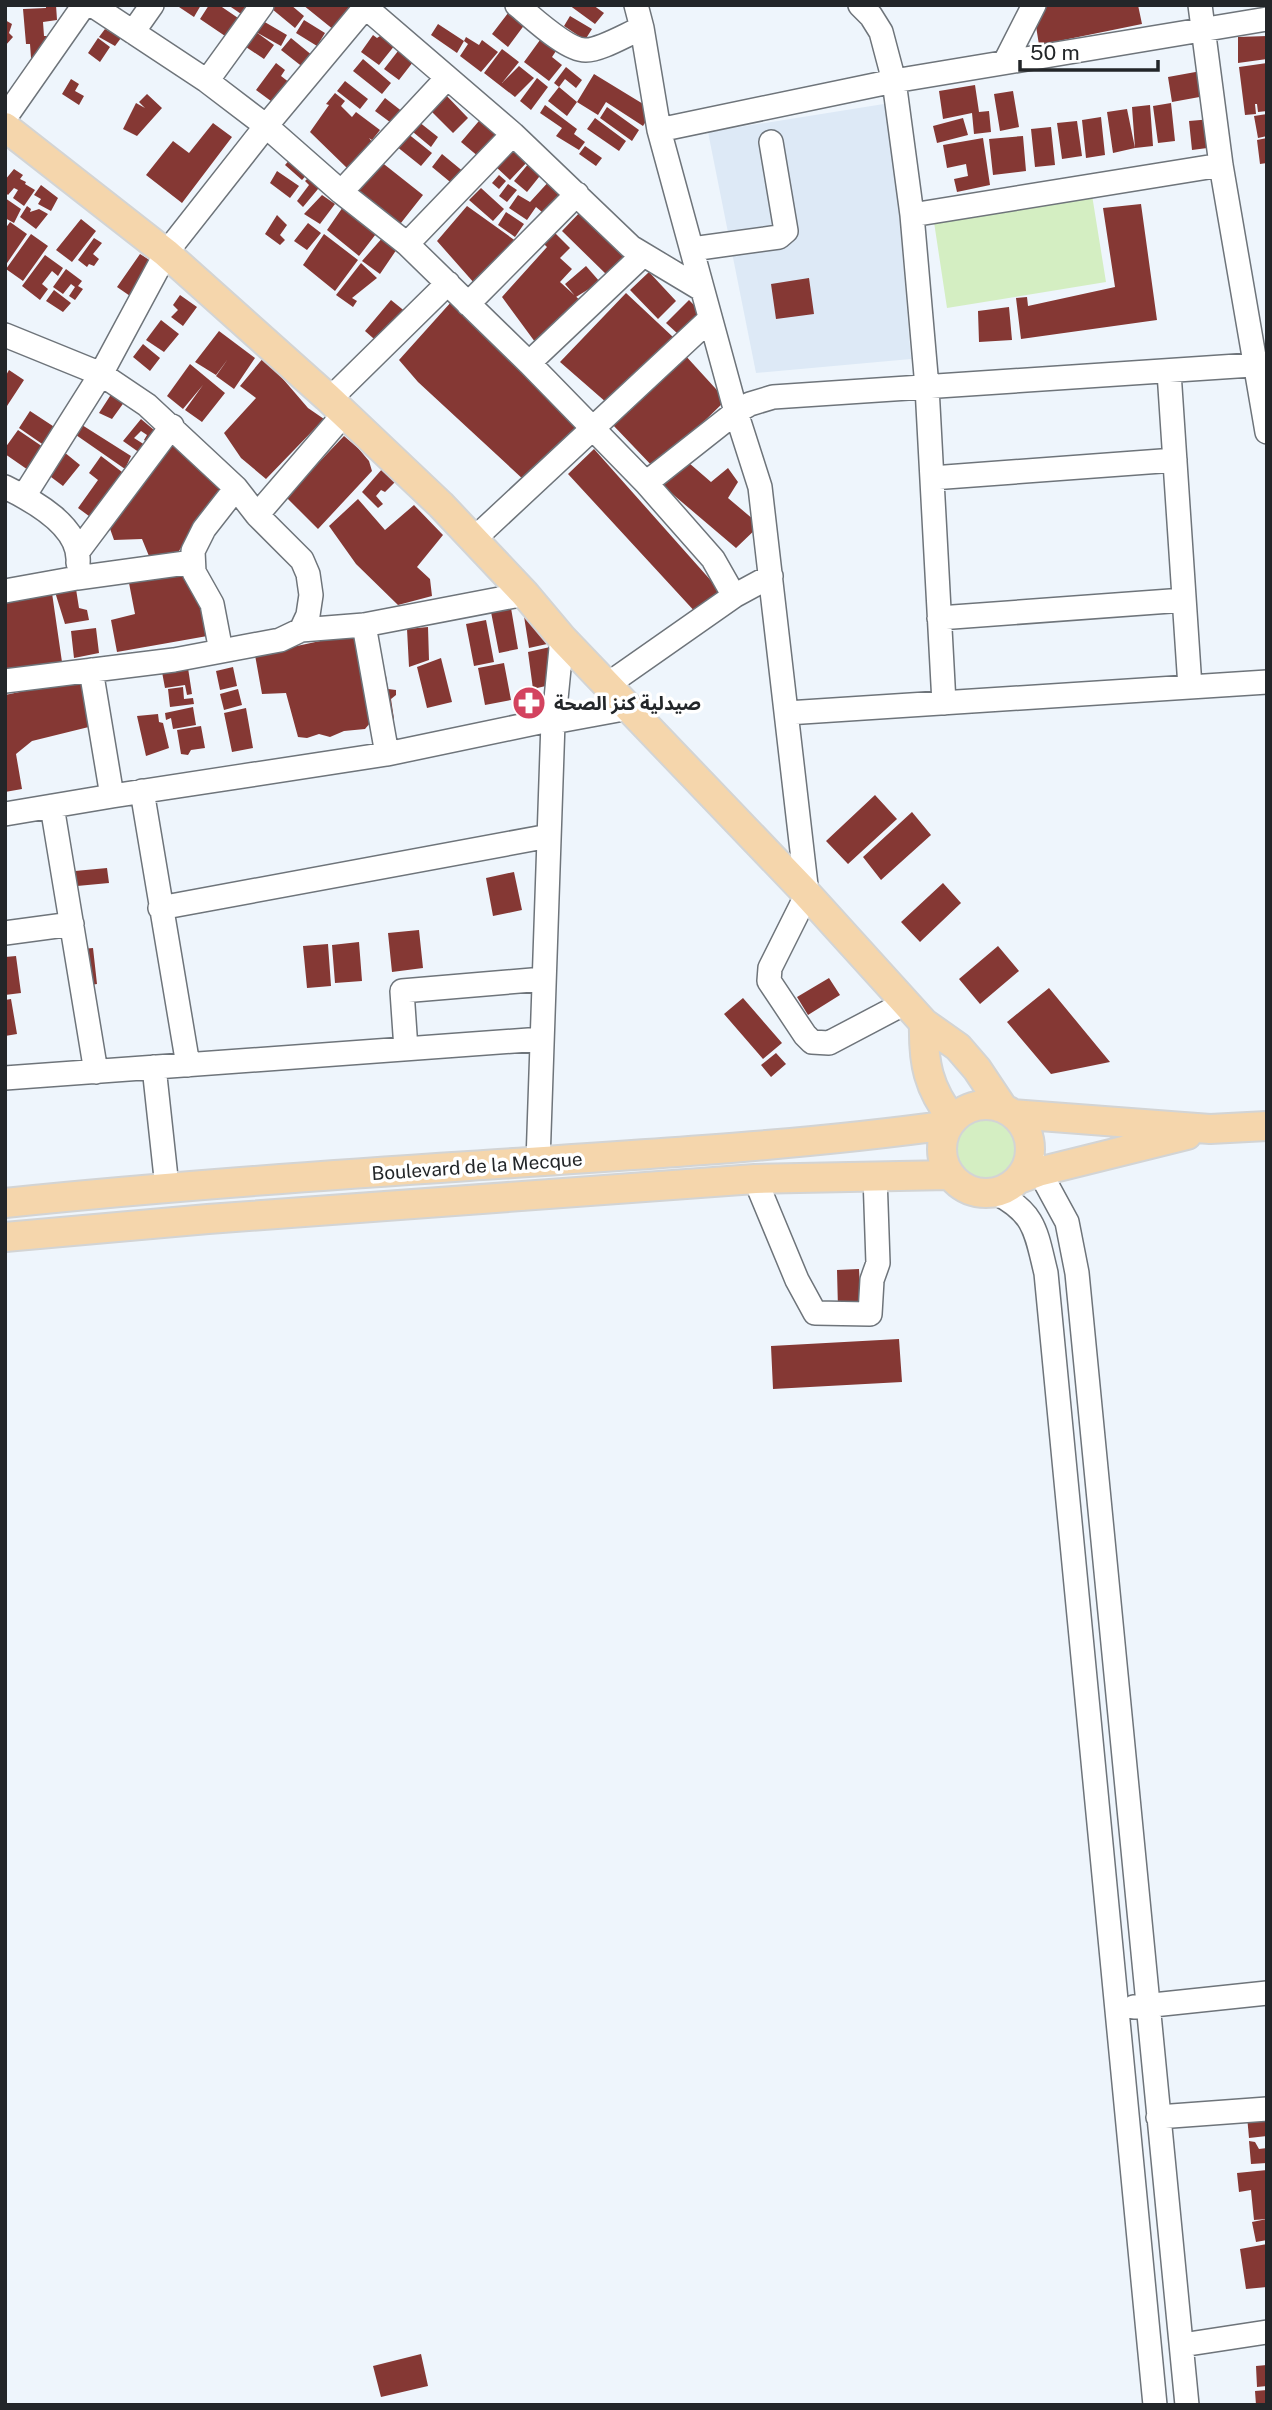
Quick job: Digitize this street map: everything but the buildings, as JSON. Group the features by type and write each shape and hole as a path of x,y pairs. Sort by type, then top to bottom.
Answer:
{"main road":[{"path":"5,127 166,253 441,505 525,594 562,638 807,894 915,1013 958,1047 1008,1111 1025,1127 1030,1140 1021,1174"},
{"path":"915,1013 932,1089 951,1122 943,1137 943,1163 949,1175 970,1191 983,1194 1021,1174 1210,1129 1267,1126"},
{"name":"Boulevard de la Mecque","path":"5,1203 167,1187 655,1155 867,1136 951,1122 964,1111 976,1106 990,1105 1008,1111 1210,1129"},
{"name":"Boulevard de la Mecque","path":"5,1237 208,1219 755,1179 949,1175"}],"street":[{"path":"5,118 84,5"},
{"path":"92,5 207,81 266,125 341,192 407,244 646,483 713,559 734,596"},
{"path":"133,32 152,5"},
{"path":"207,81 262,5"},
{"path":"517,5 567,44 579,50 592,49 642,28"},
{"path":"636,5 659,130 701,289 760,487 807,894 770,968 769,981 812,1042 829,1043 915,1013"},
{"path":"860,5 871,16 881,33 894,80 912,215 927,387 944,703"},
{"path":"1004,62 1034,5"},
{"path":"1200,5 1221,165 1261,365 1267,432"},
{"path":"79,550 63,526 15,491 101,374 166,253 266,125 365,6 513,134 631,247 701,289"},
{"path":"659,130 894,80 1267,19"},
{"path":"341,192 447,78"},
{"path":"407,244 513,134"},
{"path":"692,249 779,237 786,231 771,142"},
{"path":"912,215 1221,165"},
{"path":"468,304 577,194"},
{"path":"528,363 643,255"},
{"path":"257,515 337,407 448,283"},
{"path":"473,540 710,319"},
{"path":"5,335 101,374 147,405 172,426 236,488 257,515 302,560 308,574 311,595 306,623 302,630"},
{"path":"646,483 736,412 750,404 773,397 1261,365"},
{"path":"1169,372 1190,687"},
{"path":"77,578 79,550 172,426"},
{"path":"932,478 1175,460"},
{"path":"221,651 212,604 194,572 193,562 196,542 236,488"},
{"path":"5,590 193,562"},
{"path":"607,685 734,596 771,576"},
{"path":"5,681 221,651 280,640 302,630 364,625 525,594"},
{"path":"939,618 1184,600"},
{"path":"364,625 387,754"},
{"path":"538,1162 553,721 562,638"},
{"path":"91,670 112,796"},
{"path":"787,713 1267,682"},
{"path":"5,814 387,754 629,708"},
{"path":"142,791 188,1065"},
{"path":"52,806 96,1072"},
{"path":"160,908 549,836"},
{"path":"5,933 72,923"},
{"path":"406,1049 402,991 544,979"},
{"path":"5,1078 542,1039"},
{"path":"154,1067 167,1187"},
{"path":"1155,2405 1046,1273 1037,1234 1027,1214 1013,1201 1021,1174 1067,1222 1077,1273 1187,2405"},
{"path":"755,1179 797,1280 815,1313 870,1314 872,1280 878,1263 875,1176"},
{"path":"1117,2009 1267,1993"},
{"path":"1158,2117 1267,2109"},
{"path":"1182,2345 1267,2332"}],"shaded area":[{"path":"890,103 911,359 756,373 708,132"}],"green space":[{"path":"1092,195 1106,282 947,308 934,222"},
{"path":"987,1113 1001,1116 1014,1124 1022,1137 1025,1151 1022,1165 1014,1178 1001,1186 987,1189 973,1186 960,1178 952,1165 949,1151 952,1137 960,1124 973,1116"}],"place":[{"name":"صيدلية كنز الصحة","path":"529,703"}]}
